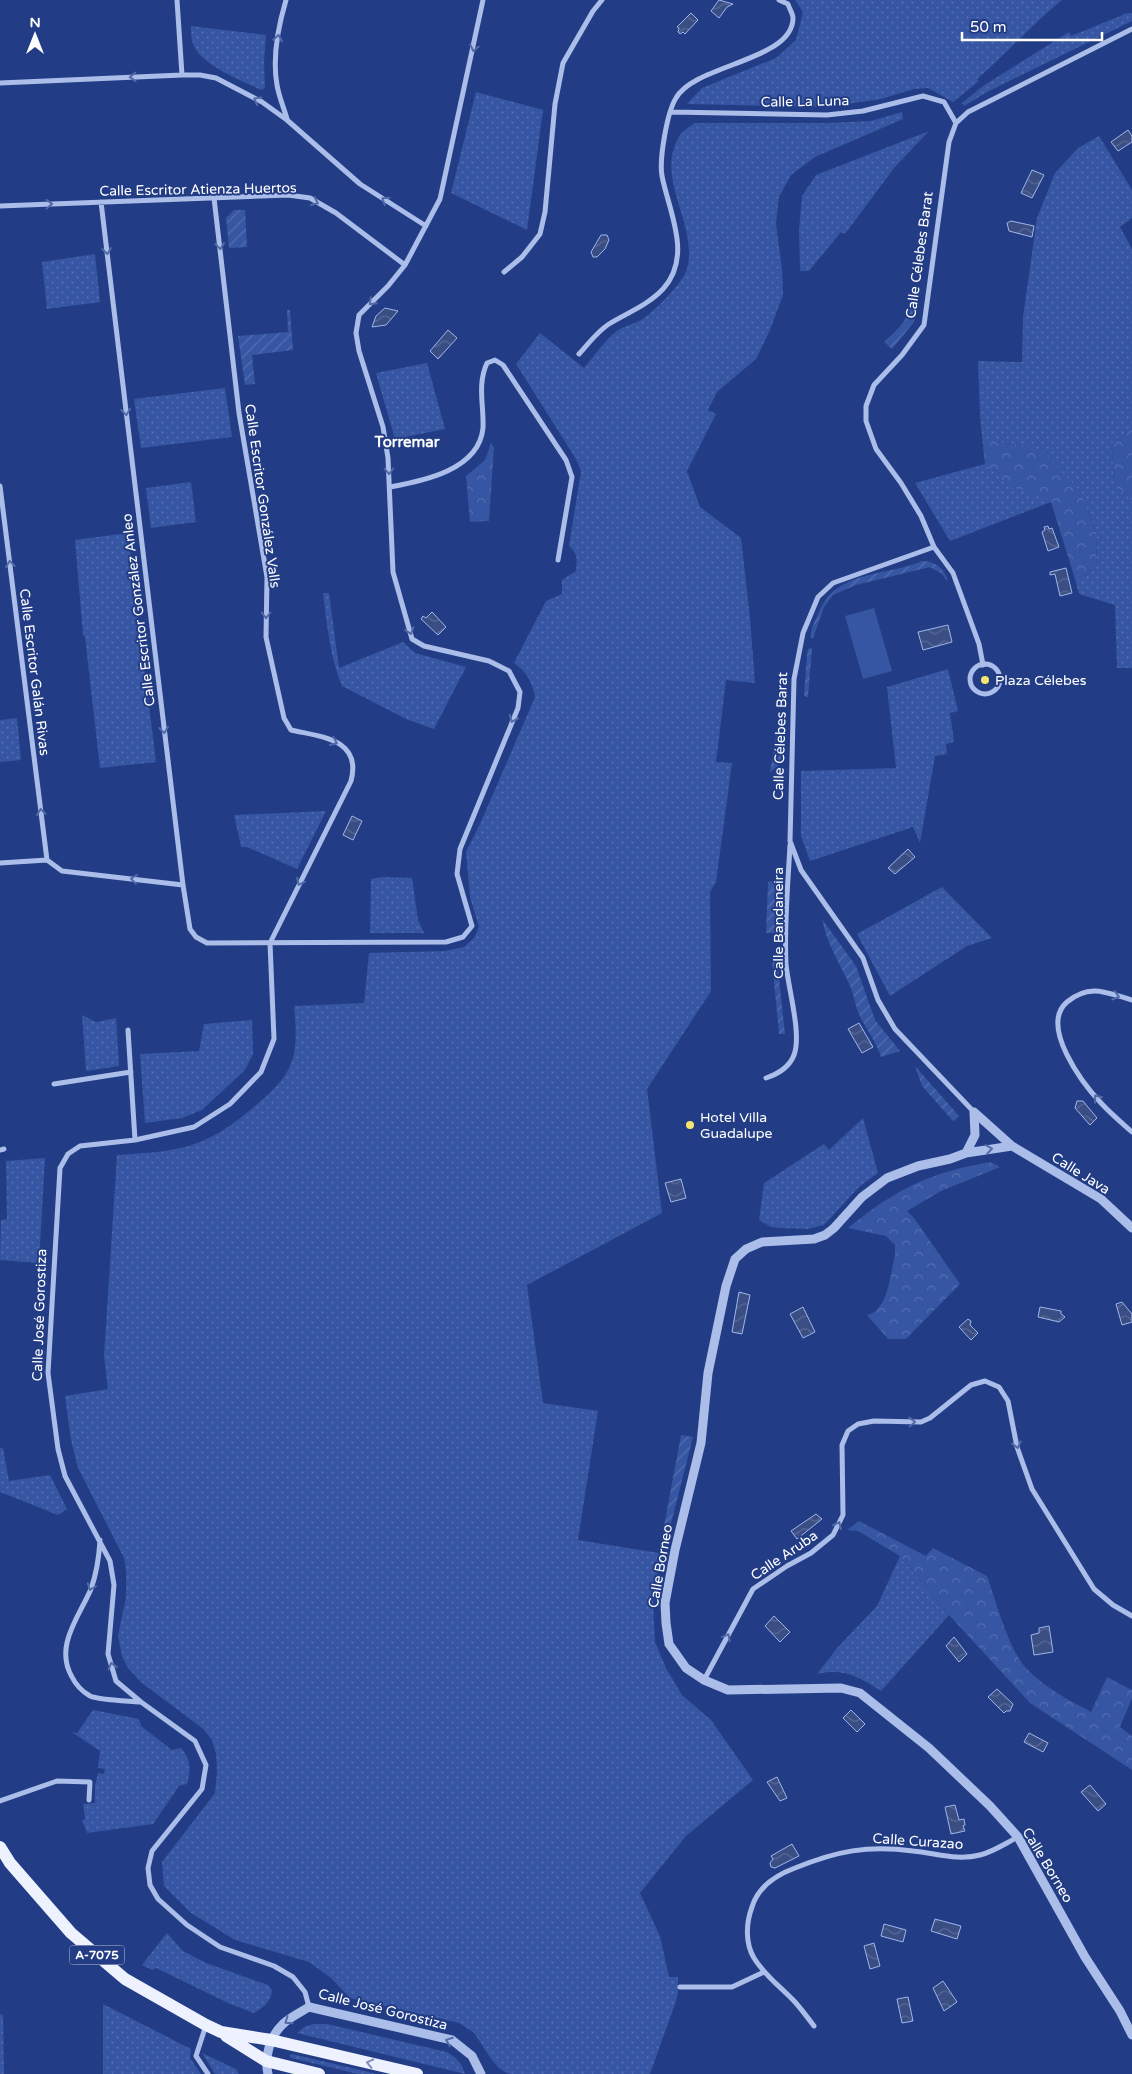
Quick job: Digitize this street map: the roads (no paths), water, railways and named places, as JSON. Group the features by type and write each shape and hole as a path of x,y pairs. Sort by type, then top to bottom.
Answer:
{"main road":[{"name":"A-7075","path":"0,1847 10,1863 70,1932 125,1979 221,2032 267,2068 320,2074"},
{"name":"A-7075","path":"221,2032 271,2040 417,2074"}],"street":[{"path":"177,0 182,75"},
{"path":"286,0 277,36 275,61 277,85 287,120"},
{"path":"270,943 446,942 463,937 472,926 457,874 460,849 518,708 520,692 509,671 489,661 424,646 412,639 393,572 388,458 383,427 359,351 356,333 359,315 388,286 404,265 440,199 484,0"},
{"path":"504,272 522,257 540,234 545,212 555,104 563,63 593,11 602,0"},
{"path":"579,354 607,325 635,310 663,288 673,272 677,254 676,229 662,174 664,140 670,112 676,97 691,82 779,45 790,30 793,17 788,4 779,0"},
{"path":"956,123 968,112 1132,29"},
{"path":"0,83 182,75 200,75 216,78 262,102 287,120 360,184 426,226"},
{"name":"Calle La Luna","path":"670,112 827,115 863,111 923,96 944,102 956,123"},
{"name":"Calle Célebes Barat","path":"956,123 948,142 924,325 902,355 874,385 866,406 866,421 876,448 901,483 921,516 934,547 834,583 818,597 803,633 794,679 790,841 801,870 862,958 878,1000 895,1029 974,1112 1012,1146"},
{"name":"Calle Escritor Atienza Huertos","path":"0,206 288,195 310,198 336,213 404,265"},
{"name":"Calle Escritor González Valls","path":"214,198 239,413 267,577 266,637 284,718 291,730 324,738 341,745 350,754 354,768 351,781 270,943"},
{"name":"Calle Escritor González Anleo","path":"101,202 183,885 190,929 196,937 207,943 270,943"},
{"path":"390,487 418,482 450,470 476,450 483,429 481,376 487,363 494,360 503,365 566,460 572,477 558,560"},
{"name":"Calle Escritor Galán Rivas","path":"0,486 48,860"},
{"path":"934,547 953,573 979,644 983,665"},
{"path":"983,665 994,668 1000,677 998,687 990,694 978,693 970,682 973,670 983,665"},
{"name":"Calle Bandaneira","path":"766,1078 786,1068 794,1056 797,1040 786,963 790,841"},
{"path":"0,863 48,860 62,871 183,885"},
{"name":"Calle José Gorostiza","path":"270,943 274,1039 261,1072 230,1104 194,1127 136,1140 80,1146 68,1154 60,1168 48,1373 58,1449 65,1476 110,1561 114,1585 108,1654 116,1681 141,1702 195,1741 206,1765 202,1789 152,1851 148,1868 150,1885 158,1899 195,1930 220,1946 274,1966 293,1977 305,1992 310,2007 452,2040 472,2056 481,2074"},
{"path":"1132,1000 1097,990 1082,992 1065,1004 1059,1018 1059,1034 1069,1059 1100,1103 1132,1132"},
{"path":"128,1030 136,1140"},
{"path":"54,1084 131,1072"},
{"path":"966,1153 975,1135 974,1112"},
{"name":"Calle Borneo","path":"1012,1146 966,1153 950,1159 918,1166 887,1178 862,1197 834,1228 825,1235 814,1240 762,1242 746,1249 735,1259 726,1286 708,1373 701,1444 675,1550 666,1603 669,1644 686,1668 704,1680 728,1690 834,1688 860,1693 929,1748 990,1806 1018,1837 1086,1956 1120,2011 1132,2035"},
{"name":"Calle Java","path":"1012,1146 1101,1199 1132,1228"},
{"name":"Calle Aruba","path":"704,1680 753,1589 787,1566 811,1553 833,1535 843,1514 842,1445 848,1431 858,1424 874,1421 921,1422 930,1418 971,1385 985,1382 999,1387 1008,1401 1017,1447 1032,1489 1094,1589 1112,1605 1132,1616"},
{"path":"100,1540 99,1564 91,1589 68,1635 65,1652 68,1670 76,1684 92,1697 141,1702"},
{"path":"0,1802 57,1782 90,1782 89,1800"},
{"name":"Calle Curazao","path":"814,2026 796,2003 764,1972 753,1956 748,1942 748,1918 754,1899 766,1884 786,1871 826,1855 866,1848 913,1851 950,1858 981,1855 1018,1837"},
{"path":"680,1987 732,1987 764,1972"},
{"path":"267,2068 271,2040 283,2023 310,2007"},
{"path":"206,2025 196,2056 208,2074"}],"water":[{"path":"719,0 733,4 727,7 719,18 711,11"},
{"path":"691,13 698,20 685,34 683,32 680,34 677,27"},
{"path":"1128,130 1132,136 1132,142 1118,151 1111,142"},
{"path":"1032,170 1044,175 1032,198 1021,193"},
{"path":"1011,221 1034,226 1032,237 1009,231 1007,223"},
{"path":"601,235 607,235 609,240 605,249 597,257 593,257 591,252"},
{"path":"385,308 398,311 386,325 372,327 376,316"},
{"path":"448,330 457,338 438,359 430,351"},
{"path":"1048,526 1049,529 1052,528 1059,547 1048,551 1042,532 1045,530 1044,527"},
{"path":"1066,568 1072,593 1060,596 1055,574 1050,575 1050,572"},
{"path":"432,612 446,627 438,635 421,619 423,616 426,618"},
{"path":"948,625 952,642 923,650 918,632"},
{"path":"352,816 362,821 353,840 343,835"},
{"path":"908,849 915,857 895,874 888,868"},
{"path":"859,1023 873,1047 862,1053 848,1029"},
{"path":"1077,1101 1083,1101 1097,1118 1090,1125 1075,1108"},
{"path":"681,1179 686,1198 671,1202 665,1183"},
{"path":"739,1292 750,1295 742,1334 732,1332"},
{"path":"1122,1302 1132,1314 1132,1322 1122,1325 1116,1304"},
{"path":"803,1307 815,1332 803,1338 790,1314"},
{"path":"1040,1307 1061,1311 1061,1314 1065,1317 1059,1322 1038,1317"},
{"path":"968,1319 971,1321 970,1325 978,1333 971,1340 959,1327"},
{"path":"816,1514 822,1519 797,1539 791,1531"},
{"path":"774,1616 790,1632 780,1642 765,1626"},
{"path":"1049,1626 1053,1652 1034,1655 1031,1635 1039,1633 1039,1628"},
{"path":"954,1637 967,1654 959,1662 946,1646"},
{"path":"997,1689 1013,1704 1010,1711 1004,1713 988,1697"},
{"path":"851,1710 865,1724 857,1732 843,1718"},
{"path":"1029,1733 1048,1743 1043,1752 1024,1742"},
{"path":"777,1777 787,1798 780,1801 767,1782"},
{"path":"1090,1785 1106,1804 1098,1811 1081,1792"},
{"path":"955,1805 959,1820 964,1819 965,1825 963,1826 965,1831 951,1834 945,1807"},
{"path":"792,1844 799,1856 775,1868 771,1867 770,1863 773,1859 771,1856"},
{"path":"935,1919 961,1926 957,1939 931,1931"},
{"path":"884,1924 906,1930 903,1942 881,1936"},
{"path":"874,1943 880,1966 870,1969 864,1946"},
{"path":"943,1981 957,2002 944,2011 933,1988"},
{"path":"908,1997 913,2021 902,2023 897,1999"}],"place":[{"name":"Plaza Célebes","path":"985,680"},
{"name":"Hotel Villa Guadalupe","path":"690,1125"}],"district":[{"name":"Torremar","path":"407,442"}]}
